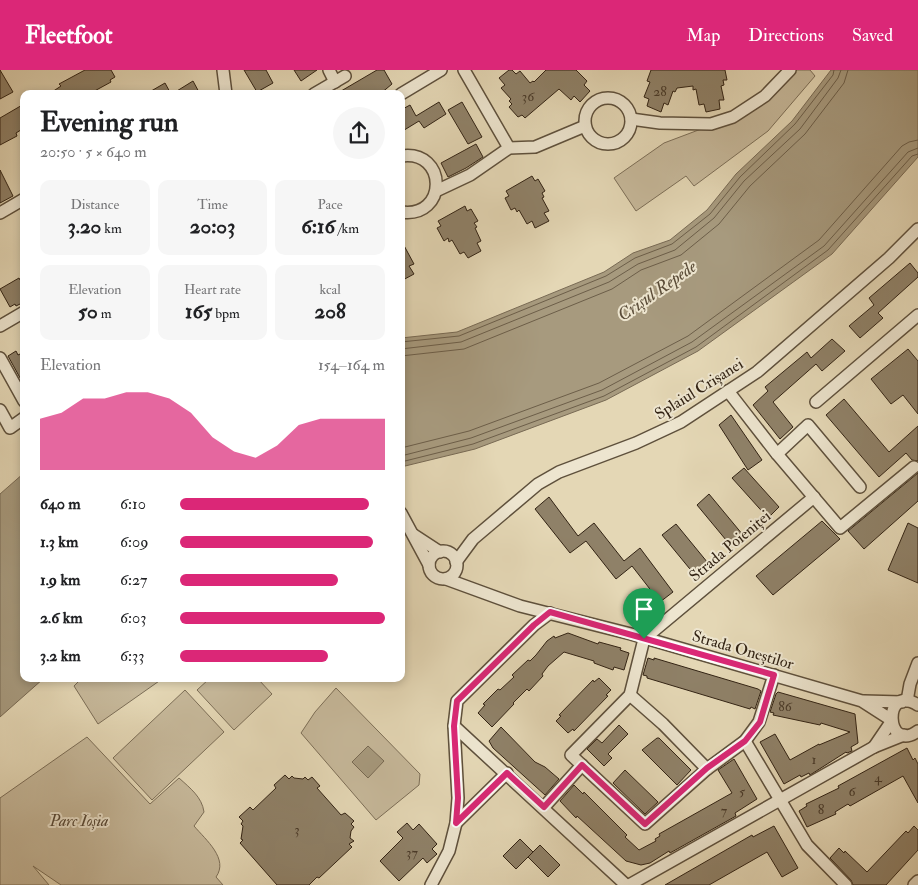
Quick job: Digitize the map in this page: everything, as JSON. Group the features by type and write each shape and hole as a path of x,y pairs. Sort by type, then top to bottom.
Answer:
{"street":[{"path":"223,70 226,90"},
{"path":"321,90 340,79 329,70"},
{"path":"405,92 441,70"},
{"path":"464,70 509,148"},
{"path":"631,119 660,123 711,124 733,117 765,96 790,70"},
{"path":"611,98 621,101 628,110 631,119 628,133 620,141 609,144 597,141 590,136 586,126 586,112 591,105 600,99 611,98"},
{"path":"436,191 470,175 509,148 535,147 586,126"},
{"path":"405,156 422,158 429,164 437,182 436,191 426,207 418,211 405,212"},
{"path":"0,213 20,201"},
{"name":"Splaiul Crișanei","path":"456,566 473,540 538,484 559,472 682,422 757,372 889,258 918,229"},
{"path":"0,326 20,314"},
{"path":"816,402 918,315"},
{"path":"0,358 20,394"},
{"path":"728,391 777,454 840,528 914,467"},
{"path":"0,410 10,428 20,421"},
{"path":"777,454 808,425 860,487"},
{"name":"Strada Poieniței","path":"644,639 726,571 741,556 814,497"},
{"path":"405,522 433,576 446,579 450,577 456,566 444,552 412,534"},
{"name":"Splaiul Crișanei","path":"444,552 473,540"},
{"path":"429,565 433,556 444,552"},
{"name":"Strada Oneștilor","path":"456,566 471,587"},
{"name":"Strada Oneștilor","path":"446,579 520,606 550,612 862,701 909,702"},
{"path":"431,885 449,851 456,823 458,798 454,726 457,701 534,625 550,612"},
{"path":"644,639 630,695 572,755 645,824 707,768 745,741 760,722 774,675"},
{"path":"874,747 891,720 893,708 909,702 910,684 918,663"},
{"path":"630,695 663,724 707,768"},
{"name":"Strada Oneștilor","path":"862,701 891,720 896,731 904,735"},
{"path":"454,726 628,885 874,747 918,731"},
{"path":"745,741 807,845 846,885"},
{"path":"544,807 582,765"},
{"path":"456,823 507,773"},
{"path":"914,885 918,881"}],"green space":[{"path":"790,70 810,70 815,76 768,131 694,186 686,176 636,211 614,178 664,143 733,117"},
{"path":"78,682 158,682 98,724 74,686"},
{"path":"206,682 261,682 272,694 234,730 197,690"},
{"path":"336,688 420,774 419,785 376,820 301,733 315,712"},
{"path":"185,690 224,732 152,800 113,758"},
{"name":"Parc Ioșia","path":"87,737 150,804 179,778 195,793 201,802 204,812 194,826 210,844 218,857 220,863 216,877 223,885 61,885 33,866 49,885 0,885 0,798"}],"water":[{"name":"Crișul Repede","path":"831,70 918,70 918,157 832,254 698,351 606,400 475,449 405,466 405,338 457,332 604,272 633,253 670,240 707,210 736,174 792,121"},
{"path":"20,476 20,682 40,682 0,717 0,494"},
{"path":"368,746 384,761 368,778 352,762"}],"building":[{"path":"0,70 13,92 0,99"},
{"path":"85,70 111,70 115,77 110,80 111,82 96,90 55,90 61,86 59,84"},
{"path":"244,70 266,70 273,83 261,90 256,90"},
{"path":"294,70 317,70 301,81"},
{"path":"377,70 384,70 392,84 385,90 343,90"},
{"path":"509,70 516,74 520,71 530,83 534,82 546,70 576,70 587,81 584,85 590,91 580,102 574,96 571,100 559,89 525,118 522,115 518,117 509,107 512,104 509,101 511,99 501,88 505,85 499,78"},
{"path":"651,70 725,70 727,80 723,80 724,85 721,86 724,100 719,100 720,109 706,112 704,104 699,105 696,89 693,90 693,86 677,88 675,92 673,91 668,105 664,103 661,112 647,106 649,99 644,97 650,82 647,81"},
{"path":"193,81 198,90 178,90"},
{"path":"165,83 169,90 153,90"},
{"path":"439,102 446,114 424,128 419,121 405,130 405,108 410,105 416,116"},
{"path":"462,102 482,137 468,144 448,110"},
{"path":"20,106 20,130 16,133 17,136 0,145 0,118"},
{"path":"476,144 483,157 448,177 441,163"},
{"path":"0,170 13,196 0,203"},
{"path":"532,176 535,181 538,179 545,191 542,193 544,197 542,198 549,211 544,213 549,221 535,228 532,221 527,224 519,210 517,212 515,208 511,210 505,198 509,196 506,191"},
{"path":"465,206 467,211 471,209 478,221 474,223 481,241 477,243 481,251 468,258 464,252 460,254 452,240 449,242 448,238 444,241 437,228 441,226 438,221"},
{"path":"405,247 414,264 409,266 414,274 405,279"},
{"path":"910,263 918,273 918,277 878,313 883,318 860,338 849,326 874,305 869,298"},
{"path":"19,278 20,304 10,307 0,289"},
{"path":"832,339 845,351 822,371 816,364 773,402 793,427 780,439 753,405 768,391 765,387 807,352 811,358"},
{"path":"908,349 918,361 918,414 903,395 891,404 871,379"},
{"path":"16,351 18,355 20,354 20,378 8,356"},
{"path":"844,399 889,452 918,426 918,461 912,460 906,453 879,477 826,415"},
{"path":"731,415 762,460 748,470 719,425"},
{"path":"744,468 779,507 768,518 732,478"},
{"path":"918,473 918,501 864,549 848,531"},
{"path":"709,494 743,535 731,546 697,505"},
{"path":"549,497 578,536 594,523 624,561 640,548 673,592 660,602 632,566 616,579 586,541 570,553 535,509"},
{"path":"822,521 840,539 773,595 756,576"},
{"path":"908,523 918,528 918,583 888,570"},
{"path":"676,524 708,563 694,574 662,535"},
{"path":"568,633 598,644 599,642 621,648 620,650 629,653 624,670 614,667 613,670 594,663 594,661 564,652 548,666 542,674 543,676 529,691 527,689 513,703 492,727 478,713 485,705 483,704 514,677 512,675 528,660 530,661 547,641 554,636 555,638"},
{"path":"648,658 654,660 654,658 758,689 761,691 755,709 647,678 647,676 643,675"},
{"path":"599,678 611,690 606,695 608,696 574,731 573,729 568,733 556,721 561,716 559,715 593,680 594,682"},
{"path":"778,692 855,714 858,743 851,747 852,751 846,752 810,775 809,773 801,777 800,775 784,784 760,742 775,734 790,760 819,744 850,732 821,723 820,725 773,715 774,713 770,712"},
{"path":"619,725 628,734 608,754 612,758 604,766 587,749 597,739 602,743"},
{"path":"501,727 535,762 545,767 559,779 545,795 493,748 489,741"},
{"path":"657,738 691,770 677,785 642,750"},
{"path":"907,748 913,760 915,758 918,764 918,803 903,776 850,806 848,804 835,812 836,814 807,827 799,811 807,806 806,804 839,788 838,786"},
{"path":"734,759 757,799 735,813 736,816 650,863 641,865 626,861 577,816 576,818 560,801 574,785 583,794 584,792 627,835 625,837 639,850 656,841 655,839 660,836 659,834 732,793 718,770"},
{"path":"625,770 658,802 645,814 613,783"},
{"path":"285,775 289,779 292,776 303,779 305,777 308,780 312,777 320,786 317,788 341,815 345,813 354,821 351,824 354,827 350,838 354,841 349,844 352,847 309,885 277,885 240,843 243,840 241,839 243,826 241,824 243,821 239,817 250,807 253,810 276,788 274,785"},
{"path":"407,823 413,830 419,824 437,844 432,849 437,854 427,863 423,858 399,881 380,861 403,838 397,832"},
{"path":"774,826 798,868 782,877 767,852 709,885 665,885 752,835 753,837"},
{"path":"914,826 918,830 918,850 886,885 853,885 851,880 830,858 839,848 844,853 845,851 867,872 906,831 908,833"},
{"path":"520,839 533,852 516,869 503,856"},
{"path":"540,845 560,865 548,877 528,857"}],"route":[{"path":"550,612 644,639 774,675 760,722 745,741 707,768 645,824 582,765 544,807 507,773 456,823 458,798 454,726 457,701 534,625 550,612"}]}
